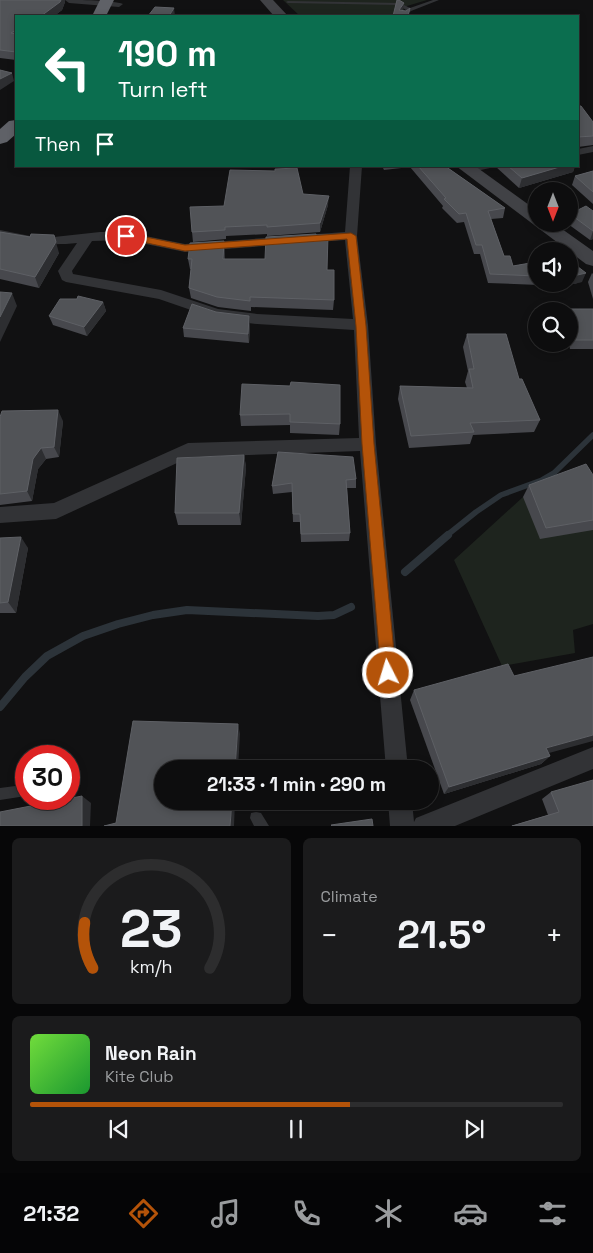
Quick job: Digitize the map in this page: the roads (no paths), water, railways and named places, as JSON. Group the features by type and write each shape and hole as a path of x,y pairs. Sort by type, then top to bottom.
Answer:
{"highway":[{"path":"0,138 13,116"}],"street":[{"path":"70,0 111,7"},
{"path":"266,0 281,15"},
{"path":"579,152 593,150"},
{"path":"356,167 351,236 361,326 368,444 396,760"},
{"path":"466,168 528,213"},
{"path":"554,232 593,260"},
{"path":"0,234 41,241 126,236 185,248 351,236"},
{"path":"87,238 65,271 65,275 70,280 161,295 217,314 257,319 361,326"},
{"path":"0,515 56,511 188,450 368,444"},
{"path":"424,826 593,758"},
{"path":"401,810 402,826"}],"lane":[{"path":"403,15 409,10 437,0"},
{"path":"288,2 400,4 409,10"},
{"path":"0,794 15,792"}],"waterway":[{"path":"446,536 501,495 542,480 554,473 593,435"},
{"path":"405,572 448,535"},
{"path":"0,707 25,677 47,656 83,636 118,624 153,615 187,610 318,616 334,615 351,607"}]}
